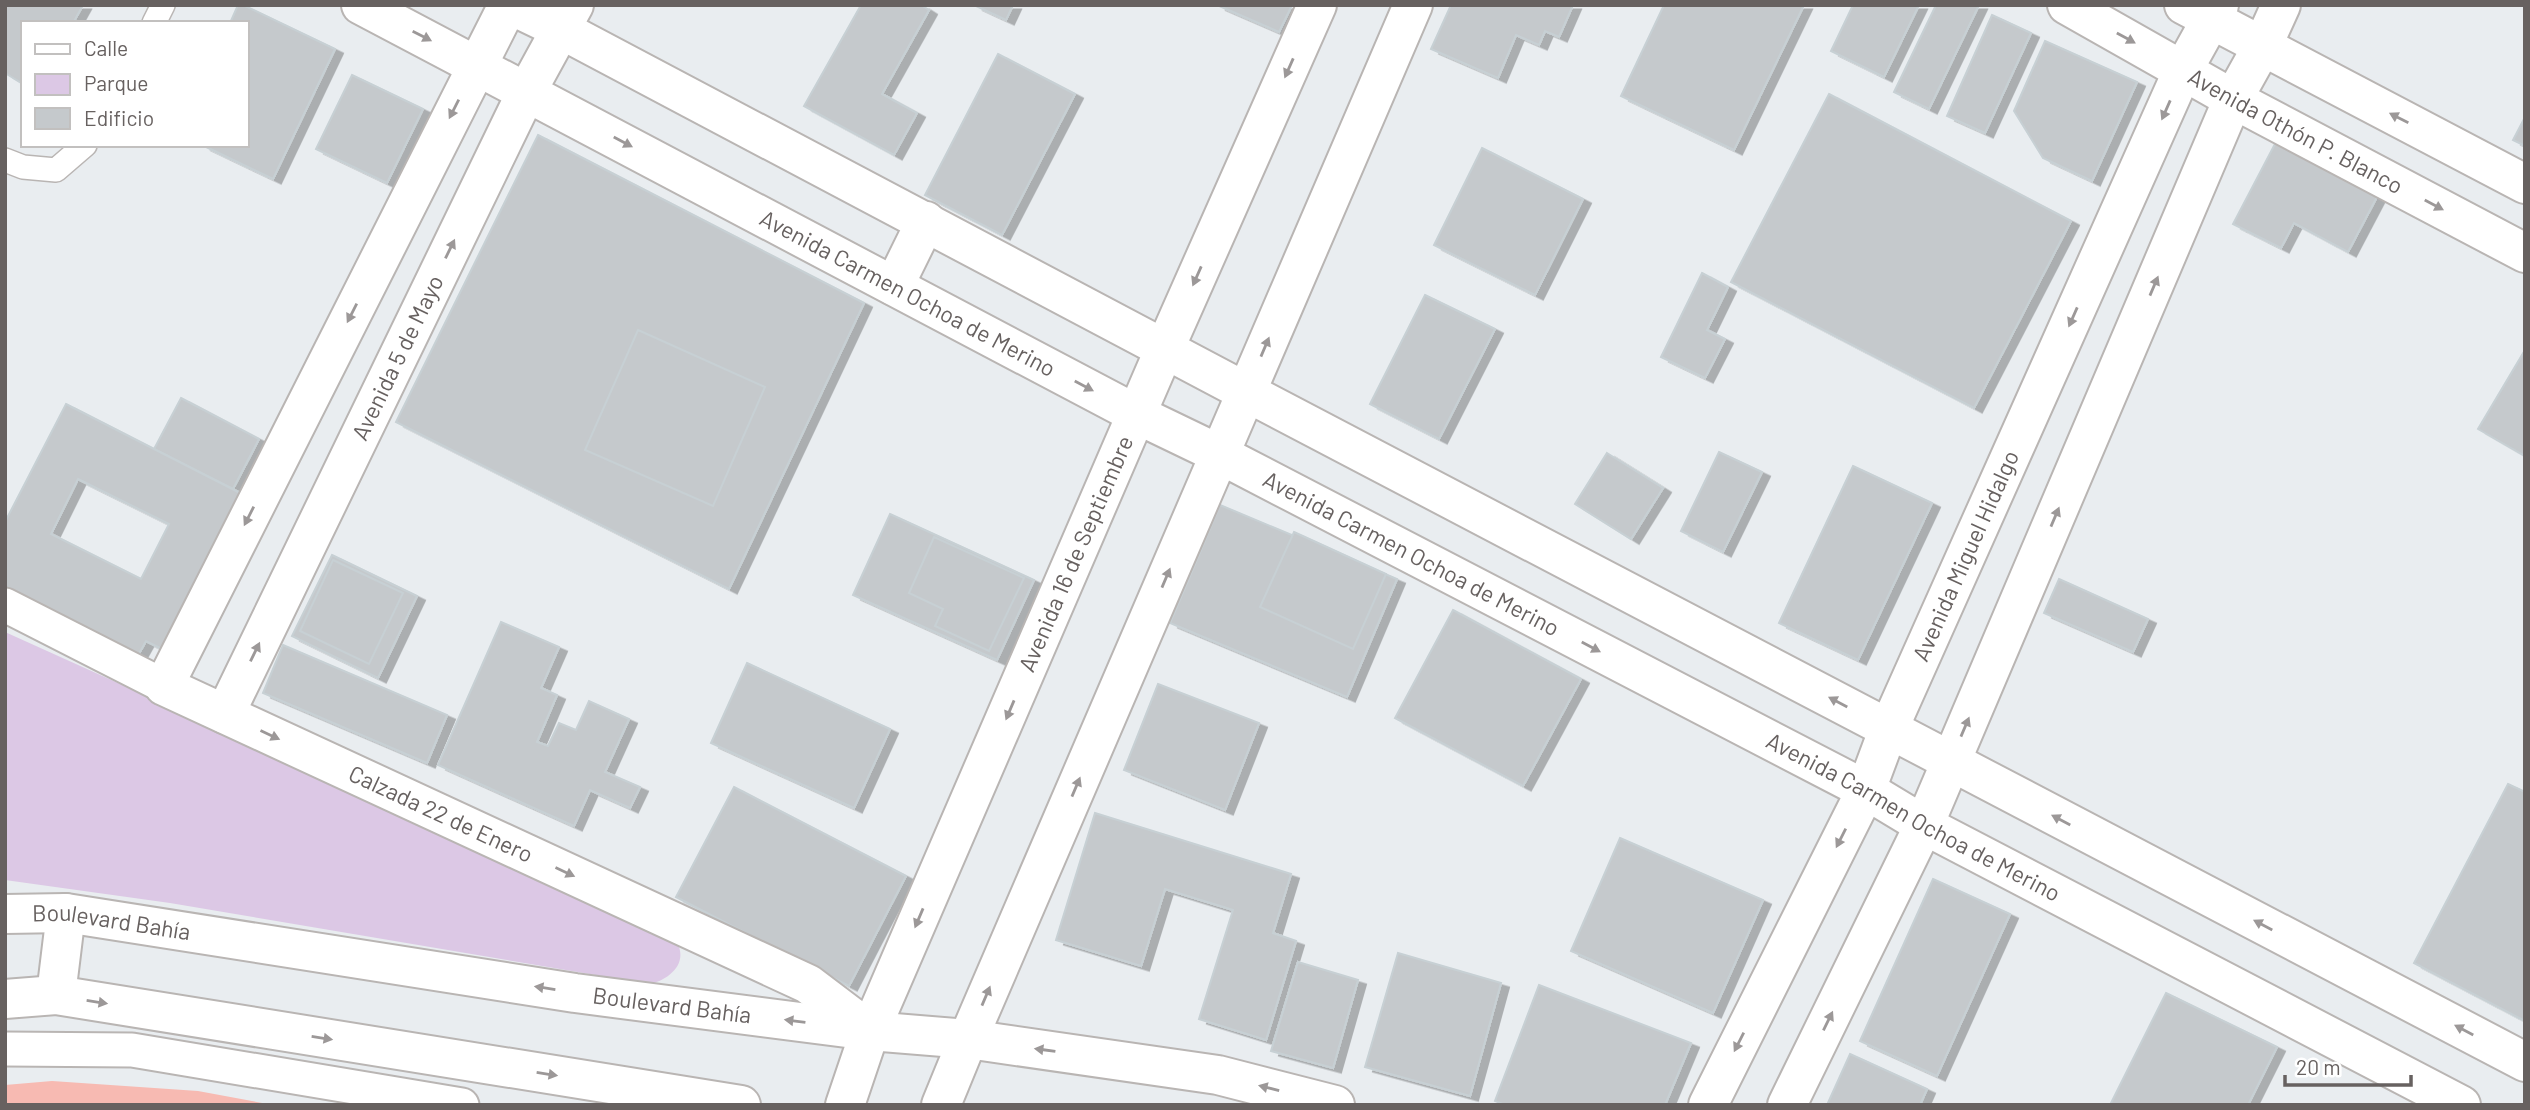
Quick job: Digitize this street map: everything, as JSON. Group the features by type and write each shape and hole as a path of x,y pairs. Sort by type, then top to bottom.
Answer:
{"street":[{"name":"Avenida Carmen Ochoa de Merino","path":"361,5 1138,415 1219,454 1866,790 1924,825 2461,1105"},
{"path":"163,686 509,5 568,17 926,221 1246,392 2525,1062"},
{"name":"Avenida 16 de Septiembre","path":"845,1105 870,1031 1165,348 1317,5"},
{"path":"941,1105 1413,5"},
{"name":"Avenida Othón P. Blanco","path":"2067,5 2233,99 2525,253"},
{"path":"1787,1105 1924,825 2233,99 2262,47 2281,5"},
{"path":"2205,10 2262,47 2525,184"},
{"name":"Avenida Miguel Hidalgo","path":"1708,1105 1866,790 1889,728 2183,70 2205,10"},
{"name":"Avenida 5 de Mayo","path":"225,714 527,91 568,17"},
{"path":"894,286 926,221"},
{"name":"Calzada 22 de Enero","path":"5,605 163,686 808,984 870,1031"},
{"path":"56,995 66,913"},
{"name":"Boulevard Bahía","path":"5,914 66,913 575,992 870,1031 968,1039 1218,1075 1335,1105"},
{"path":"5,999 56,995 741,1105"},
{"path":"5,1049 132,1050 462,1105"}],"lane":[{"path":"155,21 163,5"},
{"path":"5,160 23,167 56,170 83,147"}],"green space":[{"path":"5,632 666,930 680,951 678,964 669,975 649,984 170,903 5,880"}],"shaded area":[{"path":"52,1081 198,1091 273,1105 5,1105 5,1085"}],"building":[{"path":"5,5 83,5 74,21 21,21 21,83 5,73"},
{"path":"238,5 243,5 335,49 273,179 206,147 248,147 248,21 231,21"},
{"path":"861,5 921,5 929,10 882,94 917,113 894,155 804,106"},
{"path":"974,5 1013,5 1006,20"},
{"path":"1217,5 1292,5 1279,32"},
{"path":"1451,5 1573,5 1559,37 1545,31 1539,45 1516,35 1498,78 1431,49"},
{"path":"1664,5 1804,5 1734,150 1621,96"},
{"path":"1853,5 1919,5 1884,77 1831,51"},
{"path":"1936,5 1979,5 1929,109 1894,92"},
{"path":"1992,15 2031,33 1985,133 1947,116"},
{"path":"2045,41 2137,82 2092,181 2043,158 2014,111"},
{"path":"998,54 1075,94 1002,235 925,195"},
{"path":"352,75 423,109 387,183 316,149"},
{"path":"1829,94 2071,221 1974,408 1731,282"},
{"path":"2525,117 2525,146 2513,140"},
{"path":"538,135 864,303 729,589 396,422"},
{"path":"2277,140 2379,193 2348,252 2294,223 2281,248 2233,224"},
{"path":"1482,148 1583,199 1535,295 1434,245"},
{"path":"1702,273 1728,287 1707,330 1725,339 1705,378 1661,357"},
{"path":"1425,295 1495,329 1439,439 1370,404"},
{"path":"638,330 765,387 713,506 585,450"},
{"path":"2525,350 2525,456 2478,429"},
{"path":"181,398 259,439 233,489 154,449"},
{"path":"66,404 246,496 166,651 146,641 136,659 5,592 5,522","holes":["78,479 169,524 141,579 51,534"]},
{"path":"1719,452 1762,472 1723,552 1681,531"},
{"path":"1607,453 1663,488 1631,539 1575,504"},
{"path":"1853,466 1932,503 1858,660 1779,623"},
{"path":"1220,505 1397,579 1347,697 1170,623"},
{"path":"890,514 1034,580 997,660 853,595"},
{"path":"1294,532 1386,574 1353,649 1260,607"},
{"path":"934,537 1024,578 989,651 935,626 943,609 909,593"},
{"path":"332,555 417,596 378,678 292,636"},
{"path":"333,560 403,593 369,664 300,631"},
{"path":"2059,579 2148,619 2133,652 2044,613"},
{"path":"1453,610 1581,679 1523,786 1395,718"},
{"path":"501,622 559,647 541,688 557,695 537,742 548,746 559,723 576,730 589,701 629,719 605,772 640,787 630,808 590,790 574,826 438,765"},
{"path":"283,645 447,715 427,763 263,693"},
{"path":"747,663 890,729 854,808 711,743"},
{"path":"1158,684 1259,723 1225,810 1124,770"},
{"path":"2508,784 2525,792 2525,1021 2414,963"},
{"path":"734,787 906,876 849,986 676,897"},
{"path":"1095,813 1291,874 1273,933 1296,941 1266,1040 1199,1019 1233,910 1165,889 1141,966 1056,940"},
{"path":"1620,838 1763,900 1713,1013 1571,951"},
{"path":"1933,879 2010,914 1937,1076 1860,1041"},
{"path":"1398,953 1501,983 1470,1096 1365,1067"},
{"path":"1298,962 1358,980 1333,1068 1271,1051"},
{"path":"1539,985 1691,1043 1665,1105 1505,1105 1495,1101"},
{"path":"2166,993 2277,1047 2248,1105 2110,1105"},
{"path":"1850,1054 1927,1089 1920,1105 1827,1105"}]}
